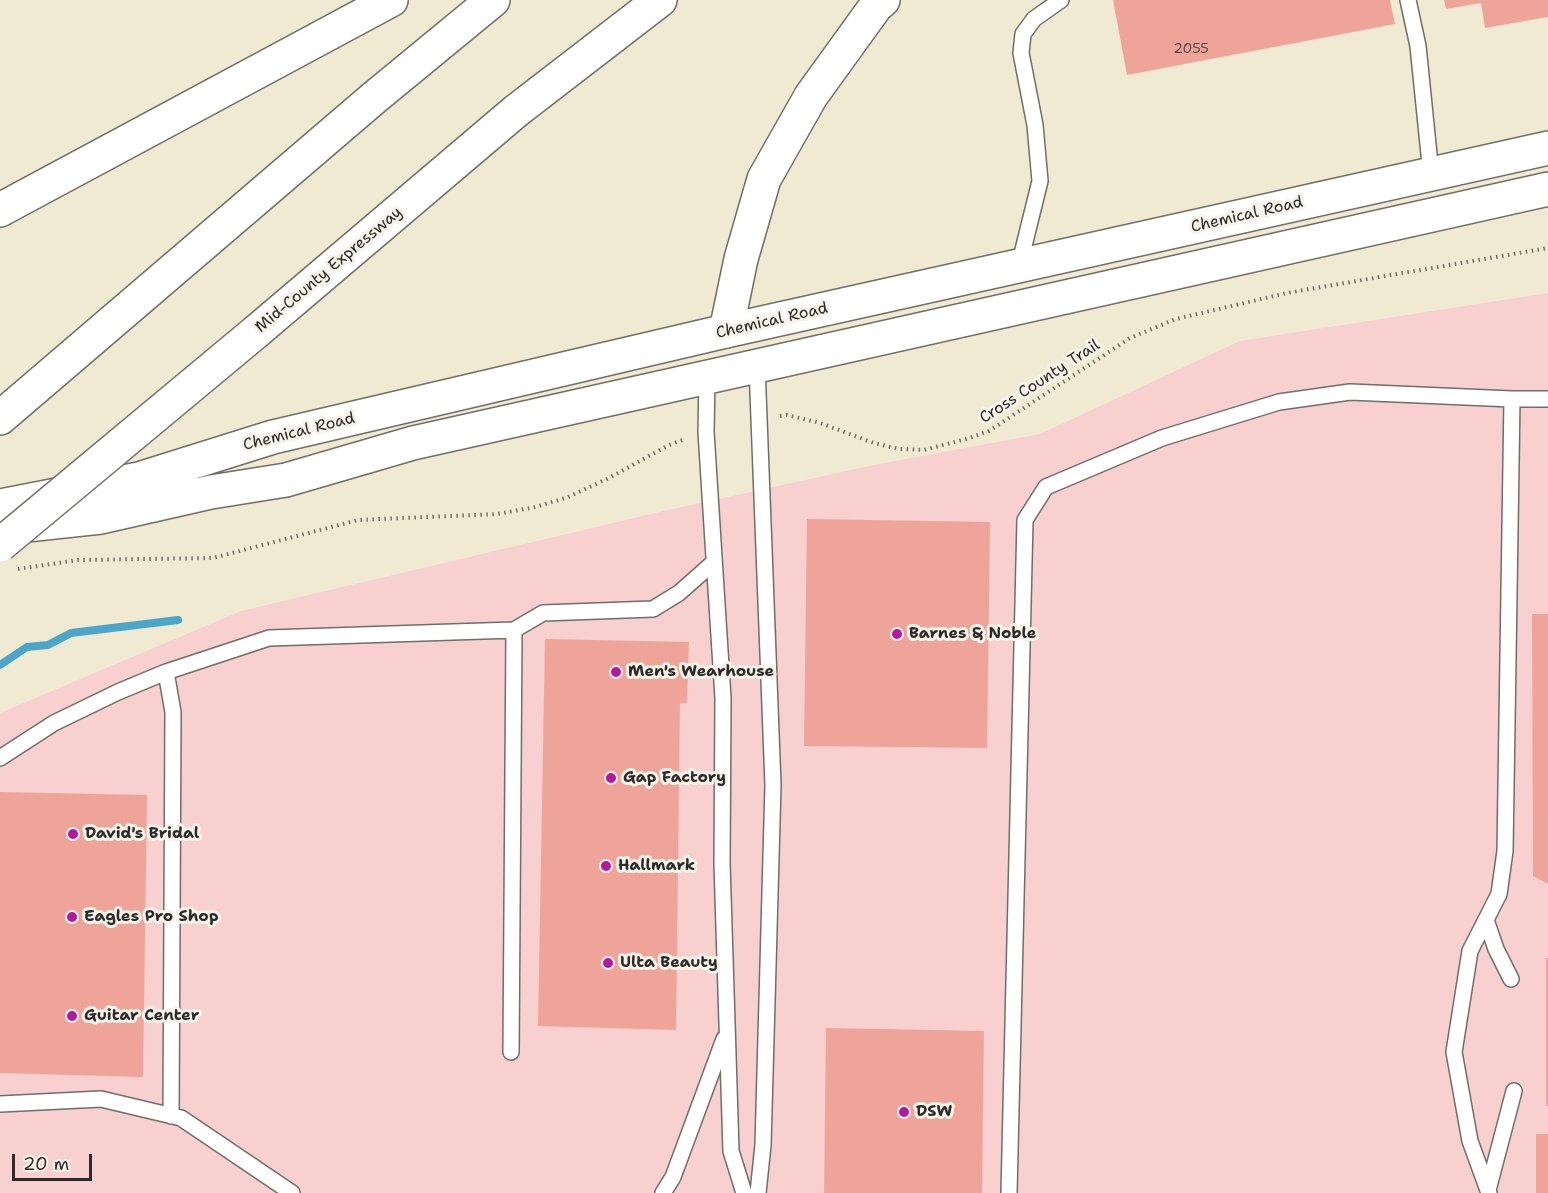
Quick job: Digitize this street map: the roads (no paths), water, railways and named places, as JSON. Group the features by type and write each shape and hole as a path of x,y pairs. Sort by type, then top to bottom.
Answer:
{"main road":[{"path":"0,210 391,0"},
{"path":"0,418 375,97 493,0"},
{"name":"Mid-County Expressway","path":"6,557 257,331 516,111 660,0"},
{"path":"706,378 726,331 741,259 764,179 811,96 876,6 883,0"},
{"name":"Chemical Road","path":"0,506 139,479 273,437 726,331 1548,148"},
{"path":"0,528 101,517 211,492 286,480 413,443 1548,189"},
{"path":"726,331 757,366"}],"lane":[{"path":"1019,266 1040,181 1035,125 1021,53 1023,34 1034,19 1061,0"},
{"path":"1408,0 1418,46 1431,174"},
{"path":"757,366 773,785 763,1144 758,1193"},
{"path":"706,378 706,432 723,698 722,863 731,1151 744,1193"},
{"path":"1010,1193 1024,520 1046,487 1162,438 1279,402 1350,392 1548,399"},
{"path":"1489,1192 1470,1141 1454,1052 1470,951 1499,894 1505,851 1512,399"},
{"path":"0,758 54,723 166,672 269,638 514,630 543,613 653,609 679,593 714,562"},
{"path":"512,1052 514,630"},
{"path":"166,672 172,712 171,1116"},
{"path":"1486,920 1496,949 1511,979"},
{"path":"663,1193 673,1177 727,1030"},
{"path":"1489,1192 1514,1091"},
{"path":"0,1104 101,1099 181,1118 292,1193"}],"waterway":[{"path":"0,665 27,647 48,645 71,633 178,620"}],"place":[{"name":"Barnes & Noble","path":"897,634"},
{"name":"Men's Wearhouse","path":"616,672"},
{"name":"Gap Factory","path":"611,778"},
{"name":"David's Bridal","path":"73,834"},
{"name":"Hallmark","path":"606,866"},
{"name":"Eagles Pro Shop","path":"72,917"},
{"name":"Ulta Beauty","path":"608,963"},
{"name":"Guitar Center","path":"72,1016"},
{"name":"DSW","path":"904,1112"}]}
